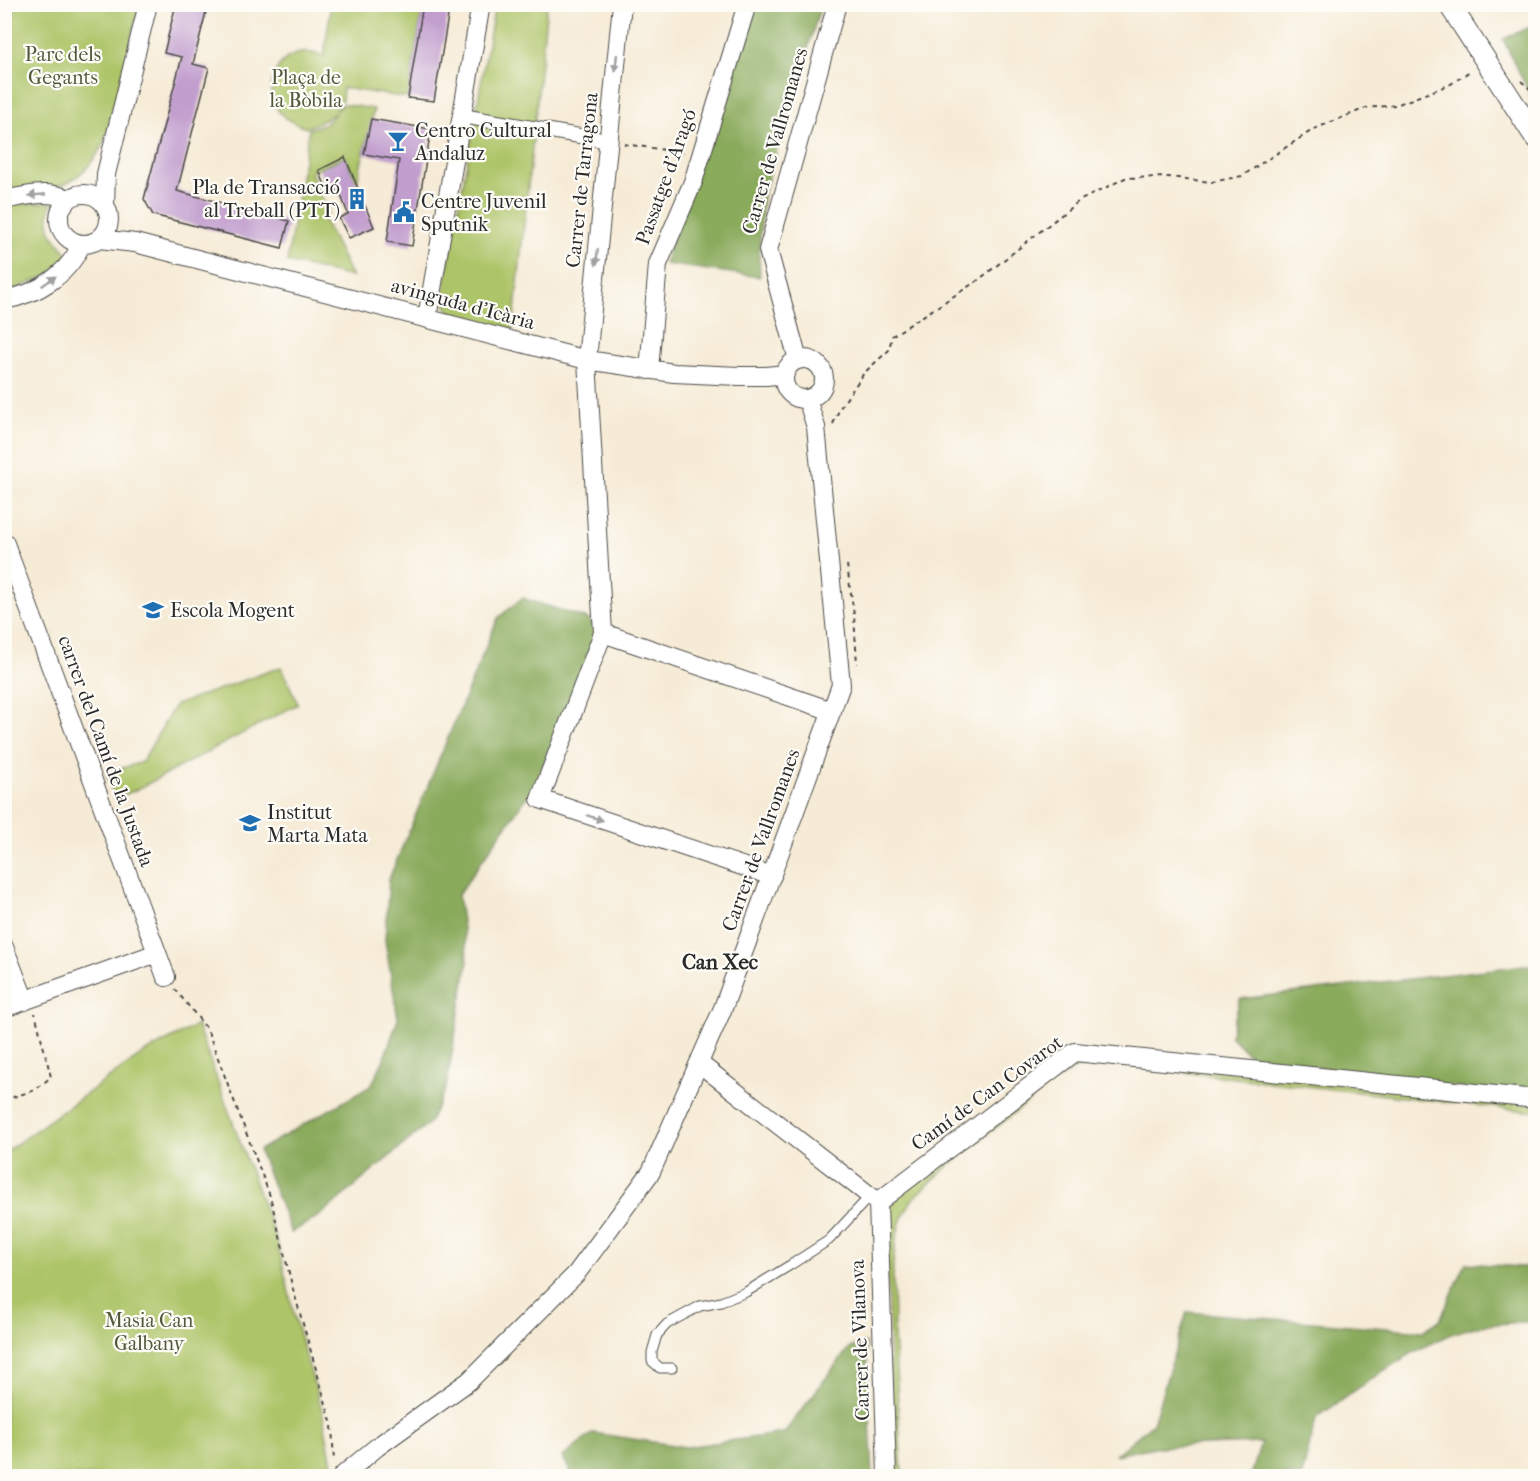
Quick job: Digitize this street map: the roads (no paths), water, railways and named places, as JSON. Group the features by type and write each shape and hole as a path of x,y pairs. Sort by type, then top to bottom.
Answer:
{"street":[{"path":"106,174 61,208 58,220 61,231 67,239 81,244 94,243 107,229 106,174 148,4"},
{"path":"427,318 482,4"},
{"name":"Carrer de Tarragona","path":"603,633 587,360 622,4"},
{"name":"Passatge d'Aragó","path":"649,370 658,264 693,182 747,4"},
{"name":"Carrer de Vallromanes","path":"798,360 768,250 837,4"},
{"path":"1449,4 1536,138"},
{"path":"462,116 609,141"},
{"path":"4,200 38,194 93,196 135,243"},
{"name":"avinguda d'Icària","path":"99,239 135,243 587,360 674,374 739,376 785,374"},
{"path":"4,300 26,296 49,282 65,269 81,244"},
{"path":"804,359 816,363 823,374 824,381 818,393 807,399 800,399 789,392 784,380 787,368 798,360 804,359"},
{"name":"Carrer de Vallromanes","path":"338,1471 377,1447 468,1381 576,1274 651,1172 700,1064 723,1008 841,685 816,427 807,399"},
{"name":"carrer del Camí de la Justada","path":"4,541 166,977"},
{"path":"772,876 540,799 603,633 832,711"},
{"path":"4,947 29,999"},
{"path":"4,1008 157,953"},
{"name":"Camí de Can Covarot","path":"874,1199 1076,1052 1536,1099"},
{"path":"700,1064 874,1199"},
{"name":"Carrer de Vilanova","path":"874,1199 887,1476"}],"lane":[{"path":"672,1368 660,1368 652,1361 657,1335 667,1324 700,1306 721,1302 746,1292 829,1240 874,1199"}],"place":[{"name":"Centro Cultural Andaluz","path":"398,141"},
{"name":"Pla de Transacció al Treball (PTT)","path":"357,199"},
{"name":"Centre Juvenil Sputnik","path":"404,212"},
{"name":"Escola Mogent","path":"153,610"},
{"name":"Institut Marta Mata","path":"250,823"}],"district":[{"name":"Can Xec","path":"720,962"}],"park label":[{"name":"Parc dels Gegants","path":"63,66"},
{"name":"Plaça de la Bòbila","path":"306,88"},
{"name":"Masia Can Galbany","path":"149,1332"}]}
